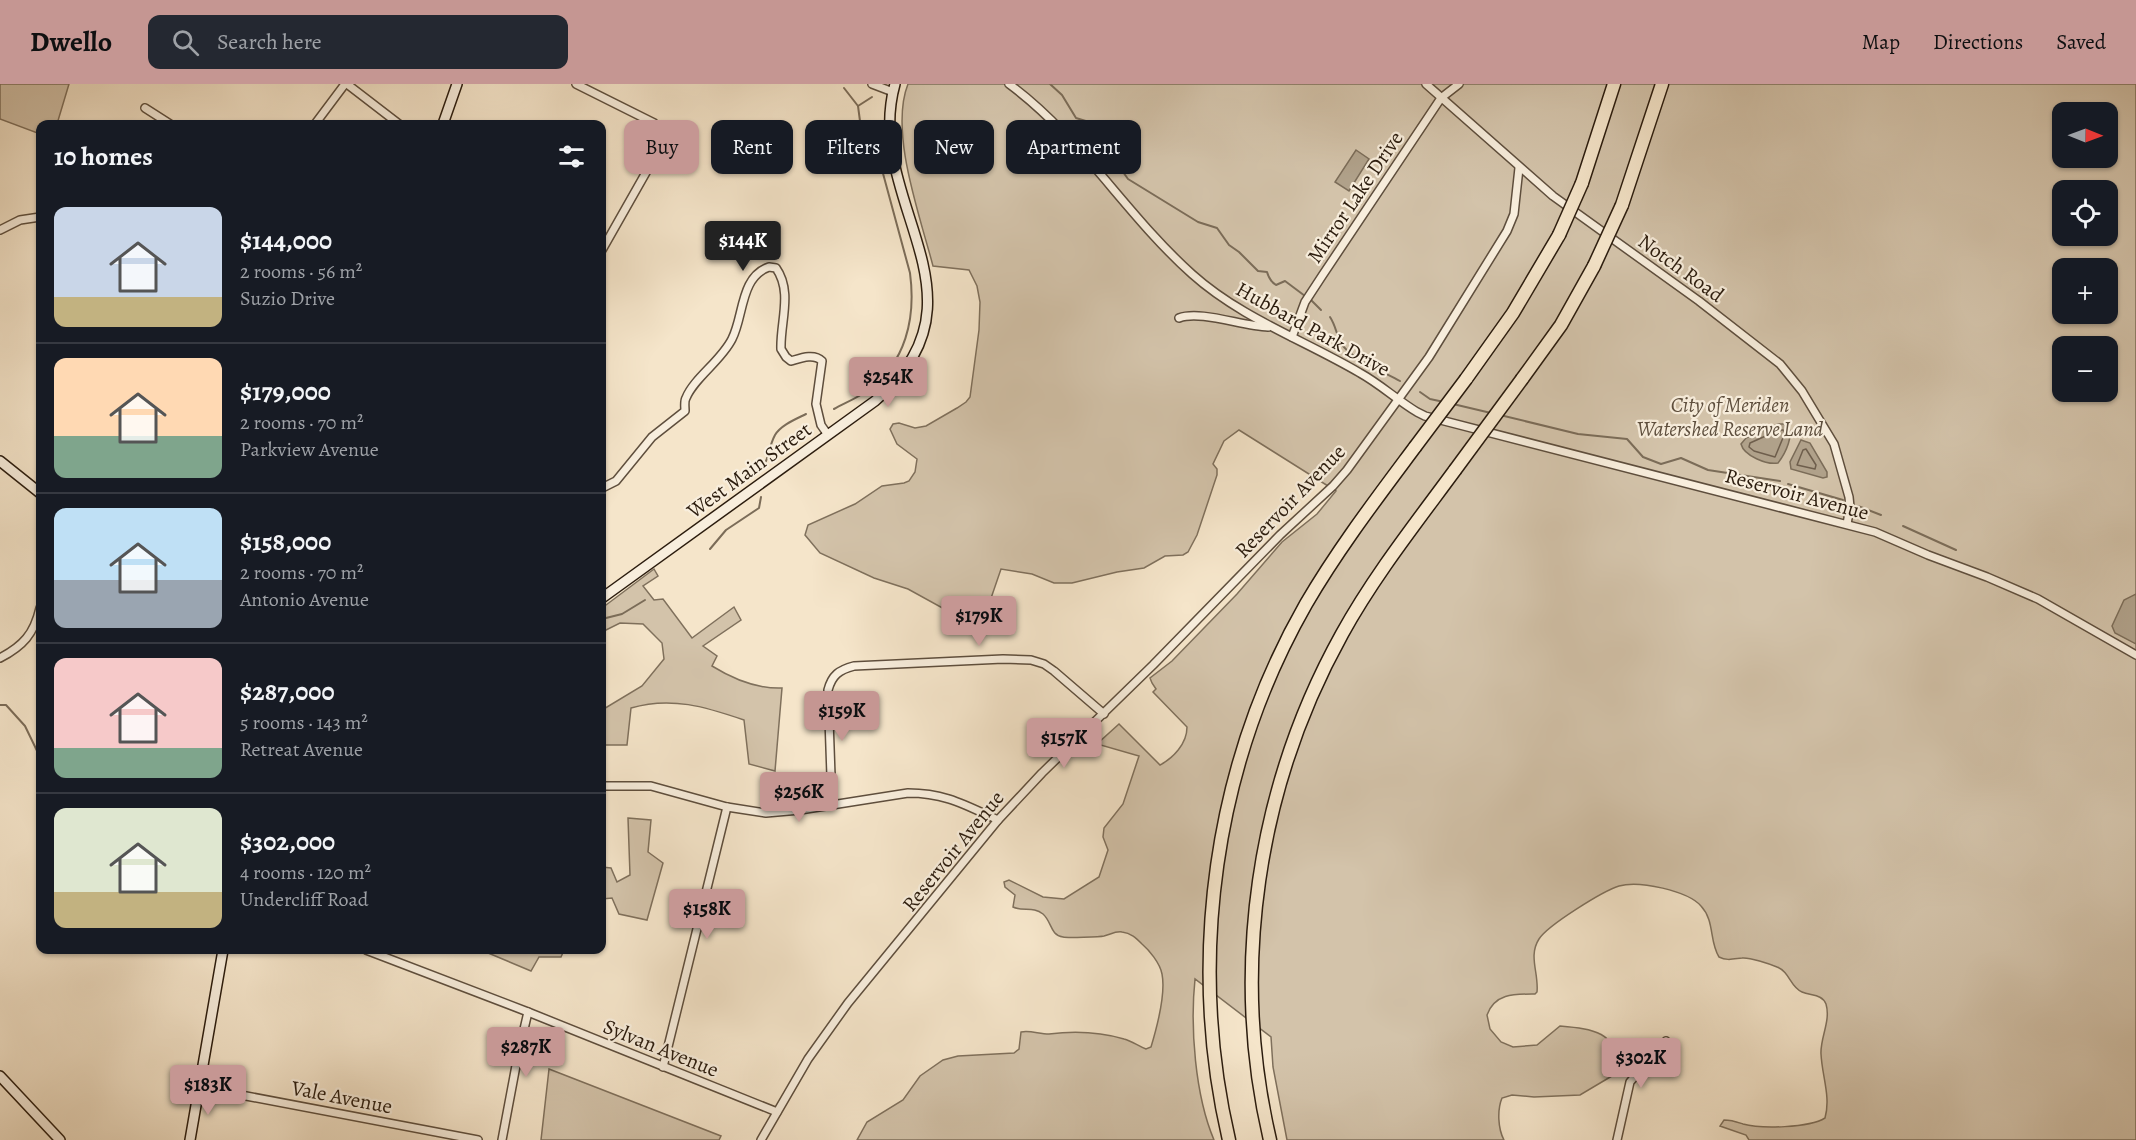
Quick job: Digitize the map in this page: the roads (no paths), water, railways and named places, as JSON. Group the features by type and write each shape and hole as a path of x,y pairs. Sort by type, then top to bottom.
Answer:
{"highway":[{"path":"1229,1140 1214,1054 1209,962 1219,849 1231,793 1258,708 1274,667 1297,621 1332,561 1513,313 1559,235 1582,183 1614,84"},
{"path":"1270,1140 1256,1054 1252,956 1258,881 1274,804 1288,756 1307,705 1341,635 1382,570 1564,319 1594,266 1622,205 1662,84"}],"main road":[{"path":"444,120 458,84"},
{"name":"West Main Street","path":"606,595 875,401 900,378 918,350 927,319 926,282 892,146 890,108 894,88"},
{"path":"0,462 36,490"},
{"path":"189,1140 222,954"},
{"path":"0,1076 60,1140"}],"street":[{"path":"318,120 346,84 394,120"},
{"path":"576,84 654,123 662,133 661,146 606,243"},
{"path":"872,84 894,88"},
{"name":"Hubbard Park Drive","path":"1009,84 1053,122 1155,237 1193,275 1231,304 1367,377 1398,400"},
{"name":"Notch Road","path":"1425,84 1553,196 1699,301 1780,364 1802,392 1834,444 1849,497 1847,524"},
{"name":"Mirror Lake Drive","path":"1292,336 1305,302 1441,98 1459,84"},
{"path":"144,108 164,120"},
{"name":"Reservoir Avenue","path":"761,1140 808,1059 848,1003 998,820 1280,535 1333,486 1398,400 1454,318 1507,231 1514,214 1519,168"},
{"path":"0,230 20,220 36,218"},
{"path":"606,486 616,480 652,437 685,411 685,399 694,385 726,350 733,338 749,286 757,274 769,267 776,268 786,291 781,349 791,361 813,357 822,361 816,404 821,425 828,435"},
{"path":"1179,318 1196,315 1250,326 1273,328"},
{"name":"Reservoir Avenue","path":"1398,400 1425,416 1875,532 2013,587 2060,610 2136,655"},
{"path":"0,658 26,640 36,625"},
{"path":"832,805 828,690 836,674 854,666 1003,659 1031,660 1044,664 1054,671 1104,714"},
{"path":"606,786 651,786 727,807 766,813 908,792 924,793 953,799 998,820"},
{"path":"663,1067 727,807"},
{"name":"Sylvan Avenue","path":"376,954 777,1112"},
{"path":"502,1140 528,1012"},
{"path":"1617,1140 1630,1082 1666,1041"},
{"name":"Vale Avenue","path":"199,1087 478,1140"}],"water":[{"path":"1356,150 1369,159 1349,191 1335,182"},
{"path":"1778,424 1786,424 1790,438 1778,463 1756,459 1743,448 1741,444 1746,438"},
{"path":"1801,440 1810,443 1827,472 1827,477 1823,478 1791,469 1790,462"},
{"path":"2136,594 2136,644 2115,633 2112,626 2124,600"}],"waterway":[{"path":"1050,84 1062,95 1076,118 1089,122 1099,130 1111,155 1128,179 1198,222 1217,228 1229,245 1258,271 1267,272 1274,284 1285,281 1305,296"},
{"path":"834,409 867,391 891,367 905,338 911,306 910,273 878,155 860,121 858,106 844,88"},
{"path":"858,106 872,97"},
{"path":"1310,299 1321,310"},
{"path":"1330,317 1345,349 1400,381"},
{"path":"1420,392 1430,399 1444,402"},
{"path":"1453,404 1491,413"},
{"path":"753,476 763,467 778,431 806,414"},
{"path":"1500,415 1578,434 1627,439 1643,457 1661,464 1681,458 1708,470 1780,481"},
{"path":"1788,484 1843,500"},
{"path":"710,549 726,530 759,508 761,497"},
{"path":"1858,506 1881,515"},
{"path":"1903,526 1956,550"},
{"path":"606,618 622,614 645,600"},
{"path":"0,705 6,705 25,726 36,749"}],"park label":[{"name":"City of Meriden Watershed Reserve Land","path":"1730,417"}]}
